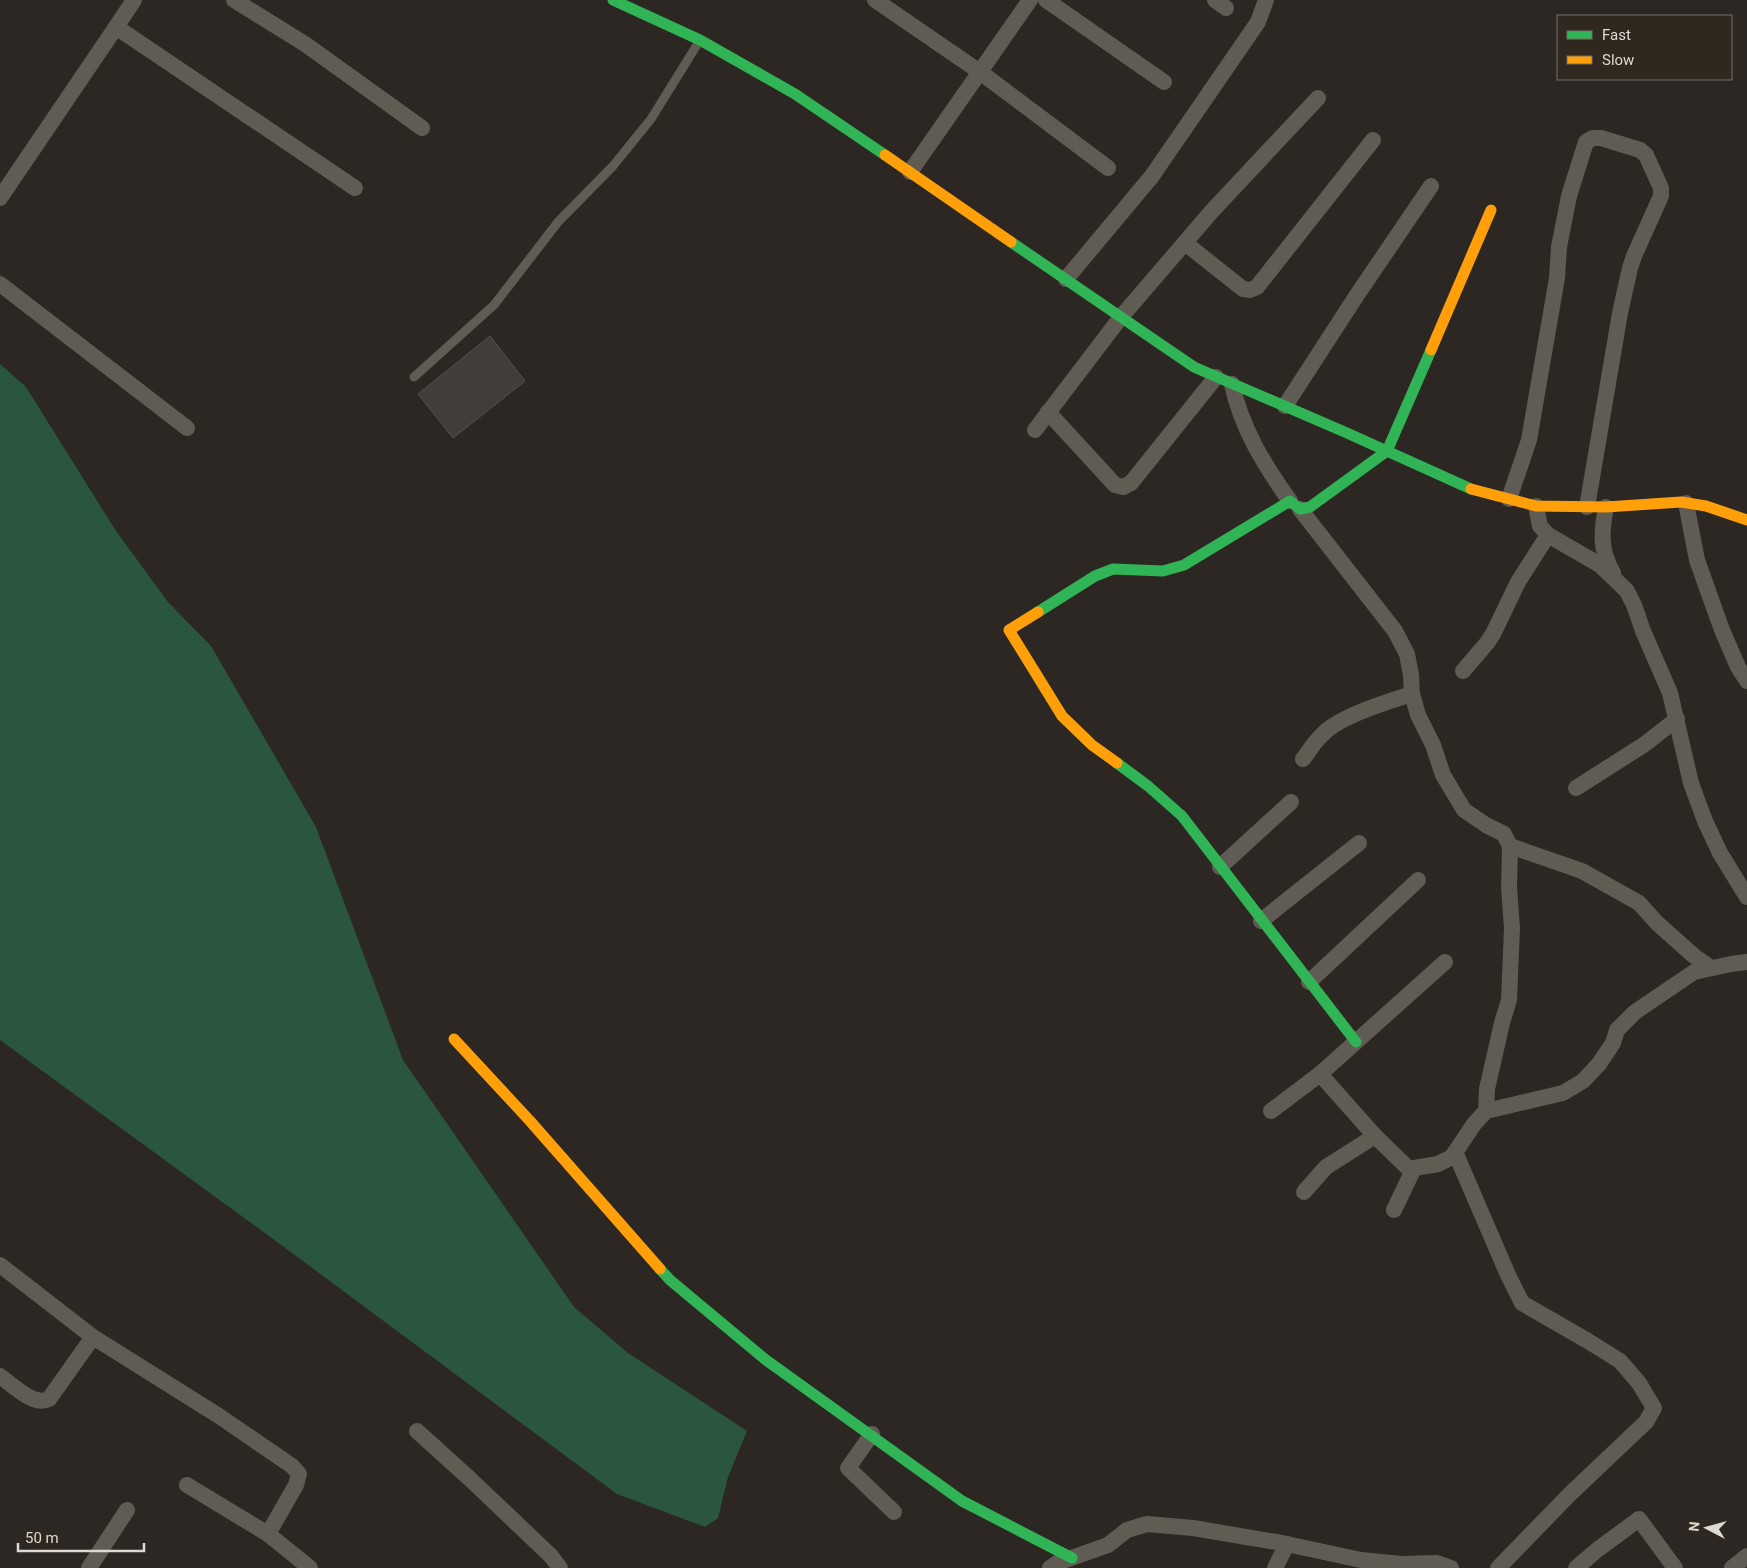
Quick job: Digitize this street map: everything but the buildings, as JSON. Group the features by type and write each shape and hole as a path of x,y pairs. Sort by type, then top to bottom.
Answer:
{"street":[{"path":"0,198 6,179 52,122 134,0"},
{"path":"234,0 305,44 422,128"},
{"path":"613,0 700,40 794,94 1194,367 1469,489 1536,506 1606,507 1686,503 1706,506 1747,520"},
{"path":"875,0 980,72 1108,168"},
{"path":"910,172 1030,0"},
{"path":"1046,0 1164,82"},
{"path":"1066,279 1152,176 1258,22 1266,0"},
{"path":"116,27 355,188"},
{"path":"1035,430 1121,317 1185,243 1318,98"},
{"path":"1509,499 1529,440 1557,278 1559,247 1569,196 1586,142 1593,138 1600,138 1640,150 1646,155 1661,188 1661,196 1630,268 1587,507"},
{"path":"1185,243 1243,290 1257,287 1373,140"},
{"path":"1285,406 1356,295 1431,186"},
{"path":"1356,1042 1182,816 1148,786 1092,745 1062,716 1009,630 1095,576 1112,569 1163,571 1184,564 1295,505 1310,507 1387,451 1492,210"},
{"path":"0,284 187,428"},
{"path":"1048,412 1115,485 1123,487 1131,483 1216,377"},
{"path":"1232,384 1235,400 1255,447 1295,505 1395,631 1407,654 1412,694 1418,714 1434,745 1443,775 1464,810 1486,825 1504,834 1510,846 1509,888 1512,928 1509,1000 1487,1089 1486,1111"},
{"path":"1686,503 1697,560 1722,630 1738,667 1747,682"},
{"path":"1536,506 1540,526 1548,535 1600,565 1627,590 1670,693 1691,783 1705,821 1720,852 1747,897"},
{"path":"1606,507 1602,536 1605,559 1616,580"},
{"path":"1463,671 1490,639 1518,582 1548,535"},
{"path":"1303,758 1324,733 1354,714 1412,694"},
{"path":"1576,788 1645,744 1677,719"},
{"path":"1220,866 1291,802"},
{"path":"1261,921 1359,843"},
{"path":"1510,846 1582,871 1639,903 1657,923 1694,956 1711,968"},
{"path":"1309,982 1418,880"},
{"path":"1271,1111 1320,1074 1445,962"},
{"path":"1394,1210 1414,1168 1438,1164 1452,1157 1474,1124 1486,1111 1563,1093 1583,1081 1599,1064 1612,1043 1617,1030 1636,1012 1694,972 1747,962"},
{"path":"454,1039 530,1121 615,1220 670,1280 766,1360 872,1434 962,1502 1072,1558"},
{"path":"1320,1074 1375,1136 1412,1172"},
{"path":"1304,1192 1326,1167 1350,1150 1375,1136"},
{"path":"1455,1152 1522,1303 1620,1361 1639,1383 1654,1408 1646,1422 1570,1494 1498,1568"},
{"path":"0,1265 93,1337 219,1416 292,1466 299,1474 296,1485 268,1534"},
{"path":"0,1376 34,1400 43,1402 50,1399 93,1337"},
{"path":"417,1431 551,1556 560,1568"},
{"path":"872,1434 848,1468 894,1512"},
{"path":"187,1485 268,1534 310,1568"},
{"path":"89,1568 127,1510"},
{"path":"1576,1568 1639,1519 1675,1568"},
{"path":"1050,1568 1057,1563 1108,1545 1127,1530 1147,1524 1193,1528 1401,1566 1437,1563 1451,1568"},
{"path":"1275,1568 1287,1544"},
{"path":"1732,1568 1747,1556"}],"lane":[{"path":"414,377 494,304 558,222 613,166 651,119 700,40"}],"green space":[{"path":"0,364 26,387 116,531 168,602 211,646 316,827 403,1060 574,1307 628,1353 747,1431 728,1477 718,1518 705,1527 617,1494 265,1233 0,1040"}],"traffic: fast":[{"path":"613,0 700,40 795,94 885,155"},
{"path":"1011,242 1194,367 1471,489"},
{"path":"1038,612 1095,576 1113,569 1163,571 1184,565 1290,501 1300,509 1310,507 1387,451 1431,350"},
{"path":"1117,763 1148,786 1182,816 1356,1042"},
{"path":"660,1269 670,1280 766,1360 962,1501 1072,1558"}],"traffic: slow":[{"path":"885,155 1011,242"},
{"path":"1431,350 1491,210"},
{"path":"1471,489 1536,506 1606,507 1681,502 1706,506 1747,520"},
{"path":"1038,612 1009,630 1062,716 1092,745 1117,763"},
{"path":"454,1039 530,1121 660,1269"}]}
